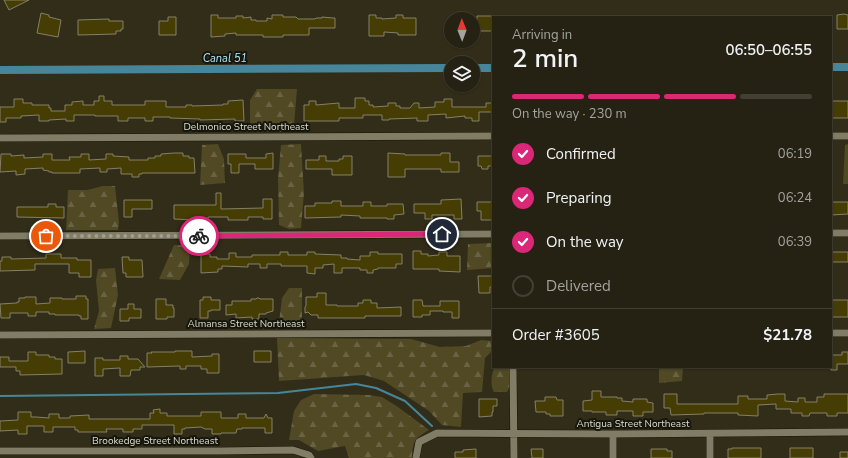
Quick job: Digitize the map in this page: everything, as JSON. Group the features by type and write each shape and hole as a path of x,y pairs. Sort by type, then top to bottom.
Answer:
{"street":[{"name":"Delmonico Street Northeast","path":"0,138 492,136"},
{"path":"832,136 848,136"},
{"path":"832,233 848,233"},
{"path":"0,236 492,234"},
{"name":"Almansa Street Northeast","path":"0,335 492,333"},
{"path":"832,333 848,333"},
{"path":"513,368 514,458"},
{"name":"Antigua Street Northeast","path":"416,458 419,442 437,433 710,434 848,432"},
{"path":"613,434 613,458"},
{"path":"710,434 710,458"},
{"name":"Brookedge Street Northeast","path":"0,451 20,454 219,455 293,450 310,456"}],"green space":[{"path":"257,89 297,89 294,125 288,132 250,131 250,100"},
{"path":"218,144 224,159 225,183 200,185 202,145"},
{"path":"301,144 304,193 301,228 289,229 279,225 278,179 281,145"},
{"path":"848,144 848,184 843,184 845,145"},
{"path":"103,186 115,186 119,222 118,230 66,230 68,190 87,190"},
{"path":"492,243 492,268 467,270 468,244"},
{"path":"174,245 190,245 189,264 180,280 159,279"},
{"path":"115,268 118,295 111,328 94,329 99,311 96,280 98,269"},
{"path":"289,288 302,288 302,328 287,326 279,323 282,298"},
{"path":"277,338 411,339 440,347 466,346 481,340 492,341 492,351 485,358 482,392 463,393 461,427 442,425 429,411 384,381 364,375 279,381"},
{"path":"495,368 511,368 511,384 507,392 494,392 492,386"},
{"path":"659,368 683,368 682,381 659,383"},
{"path":"314,394 369,395 382,397 429,430 415,441 412,458 349,458 345,446 318,451 299,440 289,440 294,411 301,400"}],"building":[{"path":"4,0 29,0 9,10"},
{"path":"41,13 61,20 58,37 37,33"},
{"path":"211,15 218,15 218,18 236,18 236,16 243,16 243,18 251,17 251,20 256,21 267,21 267,18 272,19 272,15 296,17 298,19 315,19 322,17 335,18 335,28 309,28 309,35 283,35 283,37 236,35 236,33 225,34 225,36 211,37"},
{"path":"369,15 376,15 376,18 382,19 396,18 396,15 403,15 403,18 416,18 416,35 398,35 398,33 384,32 384,36 369,36"},
{"path":"837,15 848,15 848,29 837,29"},
{"path":"480,16 492,16 492,31 480,31"},
{"path":"168,17 176,17 176,35 159,35 159,21 168,21"},
{"path":"109,19 109,21 123,21 123,29 121,29 121,31 116,31 116,34 78,35 78,20"},
{"path":"99,96 104,96 104,101 112,101 112,105 145,105 145,101 166,101 166,107 186,107 186,105 223,105 228,104 228,101 243,100 244,121 235,121 235,119 200,120 153,117 153,121 145,121 145,118 128,118 128,121 118,121 118,116 74,115 74,121 66,121 66,119 39,121 39,115 21,116 21,118 6,118 6,122 0,122 0,107 14,107 14,99 23,99 23,103 32,103 32,105 49,105 51,111 65,111 65,105 72,105 72,102 83,101 83,105 94,105 94,101 99,101"},
{"path":"355,98 365,98 365,101 369,101 369,105 373,105 373,107 388,106 388,103 396,103 396,106 400,106 400,108 410,108 414,103 419,103 419,108 435,107 435,102 444,102 444,99 452,99 452,107 486,107 486,103 492,103 492,112 479,112 479,121 472,121 472,118 465,118 465,116 446,118 446,114 428,115 428,121 417,121 417,118 382,120 382,115 363,115 363,118 339,118 339,121 304,121 304,105 309,105 309,101 316,101 316,105 339,103 339,108 355,108"},
{"path":"832,101 848,101 848,118 832,118"},
{"path":"183,153 183,156 194,158 195,173 142,173 139,174 139,177 132,177 132,174 121,174 121,168 107,169 107,172 100,172 100,168 80,169 80,173 52,173 43,170 43,168 25,169 25,174 16,175 16,171 0,172 1,154 11,154 11,156 24,155 24,158 43,157 43,154 52,154 52,160 70,160 69,157 81,157 81,154 89,154 89,160 106,159 106,154 113,154 113,156 129,157 129,160 148,160 148,158 161,156 161,154"},
{"path":"273,153 273,169 255,169 255,164 239,164 239,173 231,173 231,164 228,164 228,154 246,154 246,158 266,158 266,154"},
{"path":"388,153 405,155 441,155 441,153 450,153 450,162 459,162 459,172 441,172 441,169 405,169 405,177 388,177"},
{"path":"319,156 326,156 326,161 339,161 339,159 343,159 343,156 352,156 352,175 332,175 332,169 306,169 306,160 319,160"},
{"path":"478,156 492,156 492,166 488,166 488,169 482,169 481,166 478,166"},
{"path":"216,193 221,193 221,209 263,208 263,199 272,199 272,219 263,219 263,217 248,217 248,220 228,220 228,217 208,217 208,219 195,220 174,219 174,205 216,205"},
{"path":"461,199 462,219 454,219 454,215 432,215 432,219 425,219 425,213 414,213 414,204 441,204 441,200"},
{"path":"124,200 152,200 152,209 132,209 132,217 124,217"},
{"path":"332,201 341,201 341,206 363,206 363,202 371,202 371,206 403,204 404,214 394,215 394,219 360,218 360,216 341,215 341,217 305,218 305,206 315,206 315,203 332,203"},
{"path":"477,202 492,202 492,220 481,220 481,211 477,211"},
{"path":"832,202 848,202 848,214 832,215"},
{"path":"48,204 56,204 56,207 64,207 64,218 17,217 17,207 48,207"},
{"path":"413,251 421,251 421,254 428,254 428,256 439,255 439,252 447,252 447,256 460,256 460,272 439,271 439,269 413,269"},
{"path":"280,252 288,252 288,255 307,255 307,252 315,252 315,254 341,255 341,258 360,260 360,256 370,256 370,252 378,252 378,254 402,254 402,264 396,264 396,268 378,268 373,270 373,273 367,273 367,270 360,270 360,268 342,268 342,273 334,273 334,264 323,265 323,268 315,268 315,274 307,273 307,266 281,266 281,264 267,264 267,268 260,268 260,264 248,264 248,267 222,266 222,269 218,269 218,272 201,273 201,254 210,254 210,257 217,257 217,259 229,259 229,253 236,253 236,257 252,257 252,255 280,255"},
{"path":"832,252 848,252 848,262 832,262"},
{"path":"46,254 61,254 61,258 91,260 91,277 79,277 79,273 69,273 69,264 35,264 35,270 0,271 0,261 2,261 2,257 11,257 11,259 46,258"},
{"path":"122,257 129,257 129,260 142,260 143,277 126,277 126,273 123,273"},
{"path":"478,276 492,276 490,293 479,293"},
{"path":"317,293 326,293 326,305 358,306 358,303 363,303 363,300 371,300 371,303 377,303 377,308 401,307 401,316 318,318 318,315 311,315 308,312 305,313 306,297 317,297"},
{"path":"76,296 86,296 86,299 88,299 88,319 81,319 81,316 79,315 55,315 49,314 49,312 36,312 36,316 28,316 28,313 10,313 10,318 1,318 0,304 17,303 19,302 19,298 36,297 36,304 50,303 50,298 76,299"},
{"path":"203,297 211,297 211,300 220,300 220,310 208,311 208,318 200,318 200,300 203,300"},
{"path":"156,299 166,299 166,305 173,305 174,317 167,317 167,319 156,319"},
{"path":"251,299 273,299 273,311 266,314 259,314 259,319 252,319 252,317 236,318 236,314 226,315 226,305 232,305 232,301 251,301"},
{"path":"413,300 422,300 423,306 440,306 440,301 459,301 459,318 452,318 452,312 443,311 430,311 430,315 413,317"},
{"path":"832,300 848,300 848,317 832,317"},
{"path":"128,304 134,304 134,309 141,309 141,318 129,318 129,321 120,321 120,309 128,309"},
{"path":"85,351 85,363 68,363 68,352"},
{"path":"192,351 192,357 212,356 212,354 219,354 219,373 207,373 207,369 201,369 201,366 186,366 186,369 180,369 180,366 147,367 147,353"},
{"path":"254,351 271,351 271,362 254,362"},
{"path":"28,352 36,352 36,355 49,355 49,357 55,357 55,359 62,359 62,374 20,375 20,371 16,371 16,367 0,367 0,357 9,357 9,361 28,361"},
{"path":"842,352 848,352 848,364 837,364 837,370 831,370 832,355 842,355"},
{"path":"120,356 128,356 128,359 138,359 145,367 140,367 140,370 131,370 130,376 120,376 120,368 103,369 103,376 95,376 95,358 103,358 103,360 120,360"},
{"path":"592,391 601,391 601,397 622,398 622,401 633,402 633,399 647,399 647,402 653,403 653,412 643,412 643,416 633,416 633,411 617,411 617,415 606,415 606,412 583,411 583,401 592,400"},
{"path":"664,394 677,394 677,404 738,404 738,396 748,396 748,399 767,399 767,395 785,394 785,401 798,402 798,398 805,398 805,402 817,402 817,397 824,397 824,394 848,394 848,413 837,413 837,416 827,416 827,413 810,413 809,416 802,416 802,413 791,413 791,409 776,409 776,404 758,405 758,416 738,415 738,413 671,415 670,408 664,408"},
{"path":"545,397 556,397 557,400 563,400 563,416 550,416 550,414 546,414 546,412 536,412 535,401 545,401"},
{"path":"479,399 497,399 497,406 493,406 492,416 479,417"},
{"path":"160,409 160,413 167,413 167,416 201,416 201,412 221,412 221,418 238,418 238,414 246,414 246,418 264,418 266,414 268,418 272,418 272,433 265,433 265,428 242,428 237,429 236,433 212,434 212,429 205,429 201,427 185,428 182,429 182,434 174,434 174,425 142,425 142,429 133,429 133,432 123,432 123,429 106,429 107,432 78,432 78,430 75,430 75,427 53,427 53,432 44,432 44,426 27,426 27,434 18,434 18,430 0,431 0,421 18,420 18,412 31,412 31,417 49,418 49,414 59,414 59,418 89,415 89,419 150,419 150,413 154,413 153,410"},
{"path":"761,448 761,458 728,458 728,449"},
{"path":"790,448 813,448 813,458 790,458"},
{"path":"476,449 476,458 455,458 455,452"},
{"path":"531,449 543,449 543,458 532,458"},
{"path":"651,449 667,449 667,451 672,451 672,458 651,458"},
{"path":"840,452 848,452 848,458 840,458"}],"waterway":[{"name":"Canal 51","path":"832,67 848,67"},
{"name":"Canal 51","path":"0,70 444,68"},
{"name":"Canal 51","path":"480,68 492,68"},
{"path":"0,396 278,393 356,384 376,388 405,401 432,426"}],"way so far":[{"path":"46,236 199,236"}],"route":[{"path":"199,236 442,234"}]}
